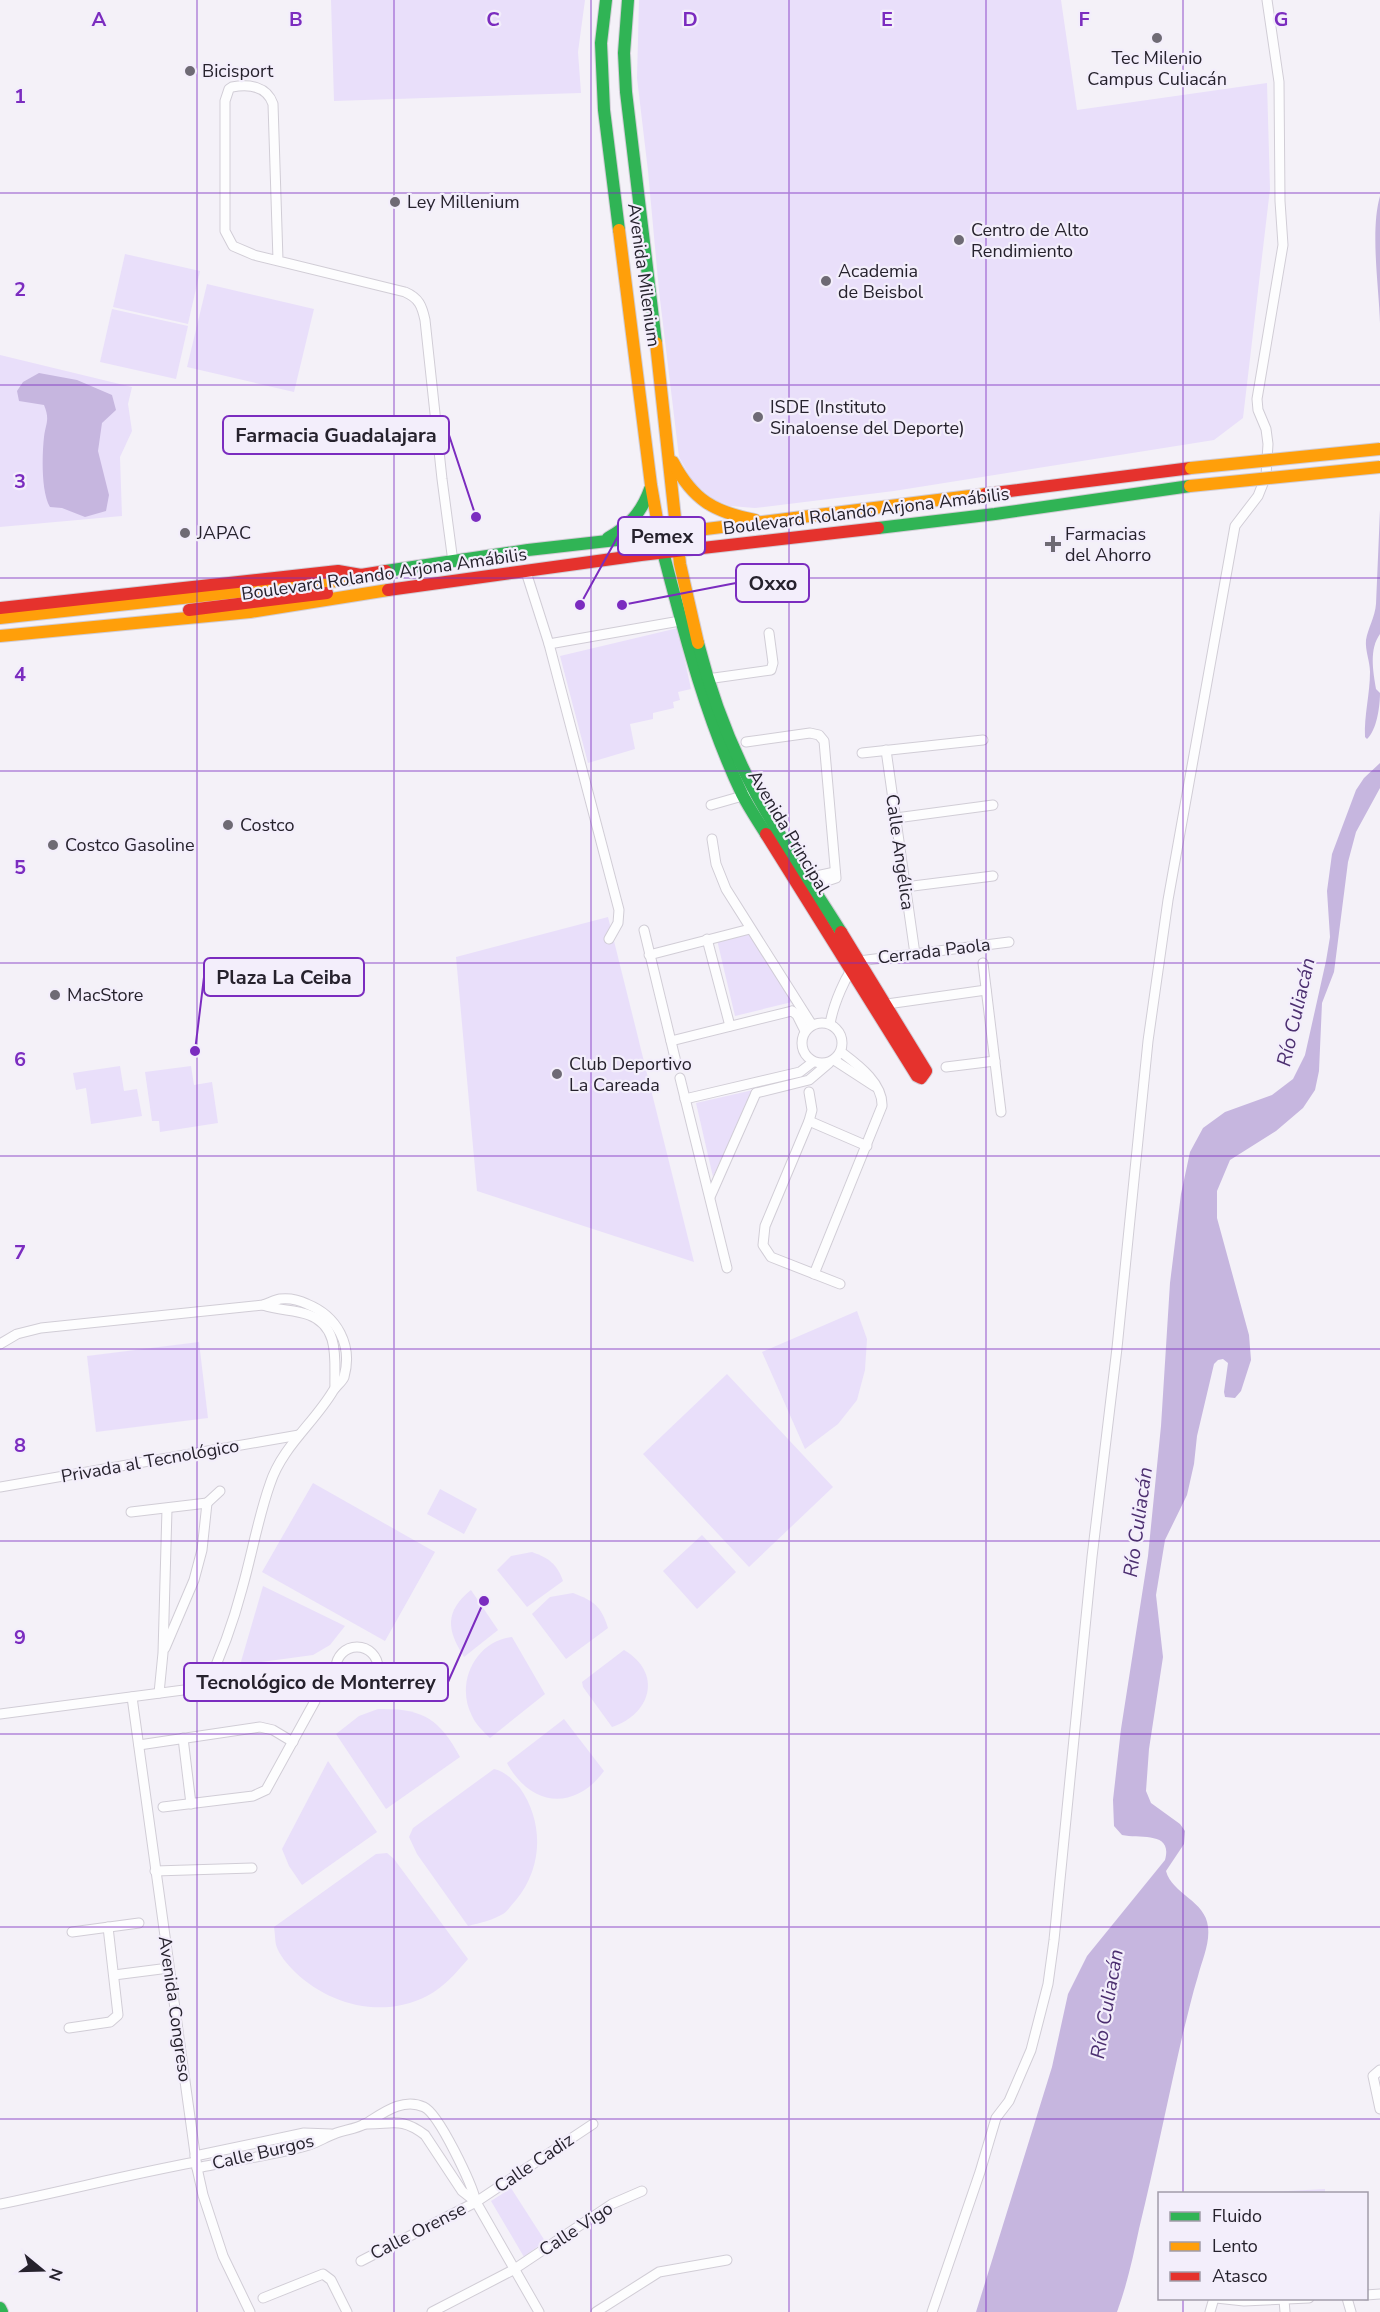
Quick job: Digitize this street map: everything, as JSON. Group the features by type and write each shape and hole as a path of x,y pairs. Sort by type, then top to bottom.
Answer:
{"street":[{"name":"Avenida Milenium","path":"606,0 601,43 609,155 651,485 664,553"},
{"name":"Avenida Milenium","path":"628,0 624,76 679,551"},
{"path":"932,2312 996,2118 1009,2101 1031,2050 1048,1984 1092,1557 1117,1348 1141,1101 1156,980 1168,900 1235,526 1261,491 1267,465 1266,429 1258,410 1257,399 1283,245 1280,201 1279,82 1267,0"},
{"path":"602,77 624,76"},
{"path":"278,260 273,104 263,89 232,87 229,89 225,102 225,231 233,246 244,252 405,292 414,296 419,302 425,320 453,562"},
{"name":"Boulevard Rolando Arjona Amábilis","path":"0,608 338,571 361,575 528,550 1191,468 1380,449"},
{"path":"669,455 686,485 708,505 734,516 768,522"},
{"name":"Boulevard Rolando Arjona Amábilis","path":"0,636 250,612 361,594 679,551 995,514 1190,486 1380,466"},
{"path":"603,541 638,516 646,502 651,485"},
{"name":"Avenida Principal","path":"679,551 691,616 707,679 749,794 810,882 855,964"},
{"name":"Avenida Principal","path":"664,553 680,621 704,702 749,794 920,1071"},
{"path":"526,572 549,644 619,910 618,923 609,939"},
{"path":"321,588 361,575"},
{"path":"321,588 361,594"},
{"name":"Boulevard Rolando Arjona Amábilis","path":"147,610 321,588"},
{"path":"0,618 147,610"},
{"path":"0,631 147,610"},
{"path":"549,644 680,621"},
{"path":"707,679 771,670 773,663 769,633"},
{"path":"746,742 810,733 822,738 825,745 834,876 810,882"},
{"path":"862,753 983,740"},
{"name":"Calle Angélica","path":"886,750 915,954"},
{"path":"711,805 749,794"},
{"path":"896,819 993,805"},
{"path":"712,839 716,864 723,881 809,1028"},
{"path":"905,887 993,876"},
{"path":"649,955 750,929"},
{"path":"644,930 676,1062"},
{"path":"707,939 730,1026"},
{"name":"Cerrada Paola","path":"855,964 1009,942"},
{"path":"983,963 1000,1112"},
{"path":"830,1024 855,964"},
{"path":"880,1006 986,990"},
{"path":"671,1041 795,1007"},
{"path":"685,1099 809,1080 835,1058 843,1041 841,1034 830,1024 824,1022 809,1028 802,1038 804,1052 813,1062"},
{"path":"710,1197 755,1088 800,1072 813,1062 835,1058 862,1080 876,1088 881,1094 882,1107 814,1274"},
{"path":"946,1067 995,1061"},
{"path":"680,1078 727,1268"},
{"path":"809,1092 812,1110 809,1121 765,1227 763,1245 771,1257 840,1284"},
{"path":"809,1121 867,1146"},
{"path":"0,1344 17,1334 41,1328 263,1305 279,1311 309,1315 326,1327 334,1346 335,1388 325,1406 282,1457 270,1482 242,1589 216,1666 206,1687"},
{"name":"Privada al Tecnológico","path":"0,1487 299,1435"},
{"path":"131,1512 207,1503 220,1491"},
{"path":"163,1653 194,1580 202,1550 207,1503"},
{"path":"159,1694 163,1653 167,1509"},
{"path":"354,1646 368,1650 377,1661 376,1675 372,1682 358,1689 344,1685 339,1680 336,1670 337,1659 341,1653 354,1646"},
{"path":"0,1714 336,1670"},
{"name":"Avenida Congreso","path":"132,1697 196,2162 203,2195 223,2256 250,2312"},
{"path":"163,1807 253,1796 266,1790 315,1701 314,1697"},
{"path":"139,1745 260,1727 273,1730 293,1742"},
{"path":"183,1738 191,1803"},
{"path":"155,1871 252,1868"},
{"path":"72,1932 139,1923"},
{"path":"69,2028 110,2022 119,2012 108,1927"},
{"path":"114,1975 169,1968"},
{"path":"1380,2070 1373,2076 1380,2109"},
{"name":"Calle Burgos","path":"364,2124 378,2114 395,2107 420,2105 430,2111 472,2186 476,2202 539,2312"},
{"name":"Calle Burgos","path":"0,2204 144,2171 196,2162 304,2133 333,2134 364,2124 402,2122 418,2129 429,2140 462,2191 476,2202"},
{"name":"Calle Cadiz","path":"476,2202 593,2124"},
{"path":"429,2140 444,2134"},
{"path":"447,2169 459,2162"},
{"name":"Calle Vigo","path":"432,2312 513,2270 612,2204 642,2191"},
{"name":"Calle Orense","path":"361,2261 476,2202"},
{"path":"596,2312 659,2272 727,2260"},
{"path":"263,2298 321,2275 328,2276 347,2312"},
{"path":"1234,2300 1284,2300 1286,2312"},
{"path":"1243,2312 1244,2301"}],"shaded area":[{"path":"331,0 585,0 578,52 581,93 334,101"},
{"name":"Centro de Alto Rendimiento","path":"639,0 1061,0 1077,110 1267,83 1270,189 1243,418 1214,440 894,491 755,508 730,506 713,499 693,482 679,457 637,78"},
{"path":"125,254 200,271 188,324 113,307"},
{"path":"207,284 314,309 294,392 187,367"},
{"path":"112,309 188,326 176,379 100,362"},
{"path":"0,355 132,387 128,404 132,431 120,457 122,516 0,527"},
{"path":"678,628 691,689 678,692 680,700 673,702 674,708 653,713 653,719 630,724 635,749 588,763 560,656"},
{"name":"Club Deportivo La Careada","path":"608,917 694,1262 477,1191 456,957"},
{"path":"751,931 792,1002 735,1016 717,940"},
{"path":"120,1066 124,1091 137,1089 142,1116 91,1124 86,1088 76,1090 73,1073"},
{"path":"191,1066 194,1085 212,1082 218,1123 160,1132 159,1121 152,1121 145,1072"},
{"path":"753,1090 713,1177 696,1103"},
{"path":"857,1311 867,1339 865,1370 857,1400 838,1424 805,1449 762,1352"},
{"path":"199,1342 208,1418 96,1432 87,1356"},
{"path":"727,1374 833,1487 749,1567 643,1454"},
{"path":"313,1483 435,1552 385,1641 262,1572"},
{"path":"440,1489 477,1509 464,1534 427,1514"},
{"path":"702,1535 736,1572 697,1609 663,1571"},
{"path":"532,1552 552,1562 563,1581 527,1607 497,1570 511,1556"},
{"path":"263,1586 345,1626 330,1645 313,1655 240,1665"},
{"path":"471,1590 498,1630 464,1657 454,1638 451,1622 456,1606"},
{"path":"573,1593 596,1605 603,1614 608,1628 566,1659 532,1614 550,1597"},
{"path":"512,1637 545,1694 490,1738 480,1728 467,1704 467,1678 479,1655 499,1640"},
{"path":"624,1650 636,1659 644,1670 648,1681 647,1692 636,1713 612,1727 583,1687 582,1682"},
{"path":"378,1709 418,1713 428,1718 445,1733 460,1757 386,1809 336,1734 359,1716"},
{"path":"564,1719 604,1771 592,1784 579,1793 566,1798 553,1799 528,1788 507,1763"},
{"path":"328,1761 377,1832 302,1885 289,1866 282,1849"},
{"path":"494,1769 512,1779 528,1801 536,1830 535,1859 525,1887 507,1911 495,1918 468,1926 417,1854 409,1837 413,1828"},
{"path":"387,1853 394,1859 468,1959 454,1975 427,1996 393,2007 357,2005 324,1993 295,1972 277,1949 274,1927 376,1854"},
{"path":"511,2188 545,2241 524,2257 491,2201"},
{"path":"1325,2189 1325,2192 1271,2192"}],"water":[{"path":"1380,196 1380,323 1375,242"},
{"path":"39,373 77,380 112,395 116,410 102,423 98,451 109,495 106,511 85,517 62,508 50,507 45,492 43,473 46,410 44,405 19,401 17,391 23,382"},
{"path":"1380,510 1380,634 1374,646 1373,660 1376,689 1380,693 1380,698 1376,724 1367,739 1365,729 1370,672 1366,640 1376,604"},
{"name":"Río Culiacán","path":"1380,763 1380,788 1356,832 1348,862 1334,972 1322,1003 1319,1071 1315,1090 1303,1108 1276,1131 1230,1160 1217,1191 1217,1218 1249,1335 1251,1360 1241,1391 1235,1398 1225,1397 1224,1392 1228,1363 1223,1359 1214,1364 1197,1436 1187,1495 1165,1540 1156,1595 1163,1657 1149,1749 1146,1791 1151,1803 1180,1824 1185,1831 1184,1844 1166,1871 1169,1879 1206,1918 1208,1940 1183,2033 1130,2271 1117,2312 976,2312 1052,2067 1068,1994 1087,1956 1165,1860 1166,1851 1160,1840 1122,1835 1114,1826 1113,1800 1121,1729 1148,1556 1161,1426 1170,1283 1181,1194 1190,1152 1203,1128 1225,1112 1272,1095 1293,1079 1305,1055 1330,937 1327,891 1332,854 1356,790 1364,778"}],"traffic: fast":[{"path":"606,0 601,43 604,110 619,230"},
{"path":"628,0 624,53 626,92 656,343"},
{"path":"878,528 1190,486"},
{"path":"608,538 634,518 650,489"},
{"path":"386,571 528,550 634,538"},
{"path":"662,548 706,704 742,794 766,834"},
{"path":"698,643 722,719 737,756 775,828 841,932"},
{"path":"0,2308 2,2312"}],"traffic: slow":[{"path":"619,230 651,485 662,548"},
{"path":"656,343 680,564 698,643"},
{"path":"1191,468 1380,449"},
{"path":"673,462 688,486 706,502 728,513 755,520"},
{"path":"1190,486 1380,467"},
{"path":"634,538 986,494"},
{"path":"0,618 346,580 359,576"},
{"path":"0,636 250,612 388,590"}],"traffic: jam":[{"path":"986,494 1191,468"},
{"path":"388,590 641,555 878,528"},
{"path":"0,608 338,571 361,575 386,571"},
{"path":"189,610 327,593"},
{"path":"766,834 917,1076 921,1078 926,1071 841,932"}],"place":[{"name":"Tec Milenio Campus Culiacán","path":"1157,38"},
{"name":"Bicisport","path":"190,71"},
{"name":"Ley Millenium","path":"395,202"},
{"name":"Centro de Alto Rendimiento","path":"959,240"},
{"name":"Academia de Beisbol","path":"826,281"},
{"name":"ISDE (Instituto Sinaloense del Deporte)","path":"758,417"},
{"name":"Farmacia Guadalajara","path":"476,517"},
{"name":"JAPAC","path":"185,533"},
{"name":"Farmacias del Ahorro","path":"1053,544"},
{"name":"Pemex","path":"580,605"},
{"name":"Oxxo","path":"622,605"},
{"name":"Costco","path":"228,825"},
{"name":"Costco Gasoline","path":"53,845"},
{"name":"MacStore","path":"55,995"},
{"name":"Plaza La Ceiba","path":"195,1051"},
{"name":"Club Deportivo La Careada","path":"557,1074"},
{"name":"Tecnológico de Monterrey","path":"484,1601"}]}
